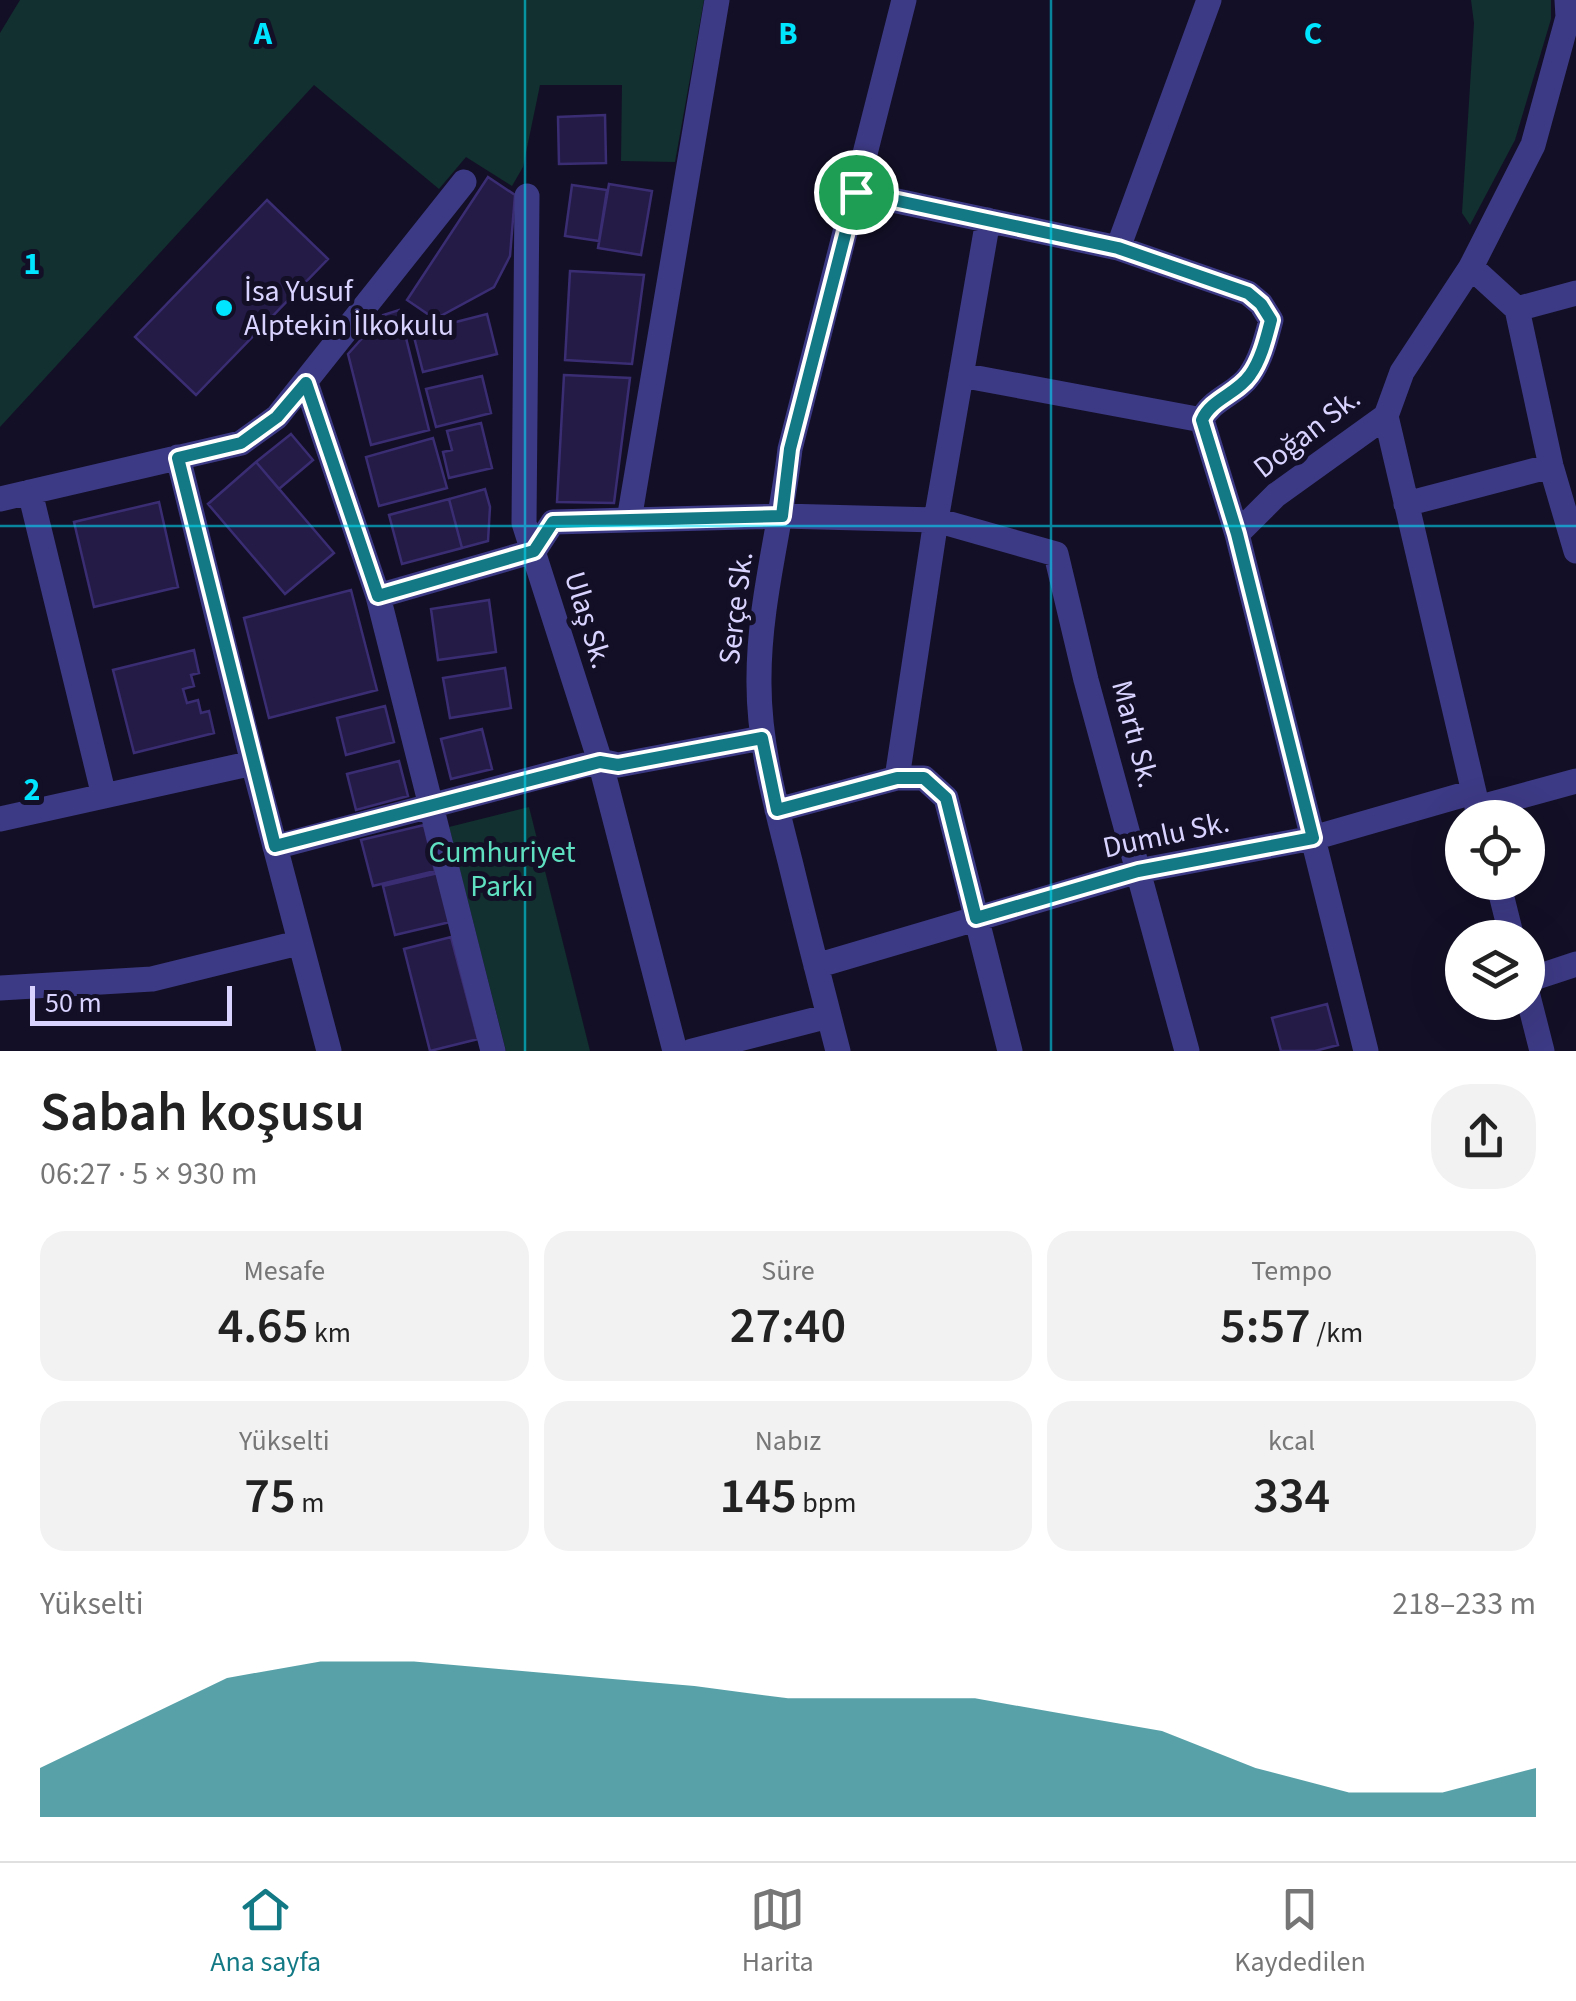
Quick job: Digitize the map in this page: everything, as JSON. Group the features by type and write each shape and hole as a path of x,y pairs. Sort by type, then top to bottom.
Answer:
{"street":[{"path":"630,520 717,0"},
{"name":"Serçe Sk.","path":"838,1051 762,738 758,686 761,618 782,516 790,449 904,0"},
{"path":"1118,248 1209,0"},
{"name":"Doğan Sk.","path":"1237,534 1276,495 1386,416 1402,372 1471,267 1533,145 1568,17 1567,0"},
{"path":"0,498 241,443 277,417 464,182"},
{"path":"856,192 1118,248 1248,293 1271,320 1249,378 1206,410 1202,420 1237,534 1366,1051"},
{"name":"Ulaş Sk.","path":"528,196 524,523 600,762 675,1051"},
{"path":"897,778 936,520 988,220"},
{"path":"1471,267 1518,309 1576,551"},
{"path":"1518,309 1576,293"},
{"path":"962,375 1202,420"},
{"path":"306,383 378,596 493,1051"},
{"path":"1386,416 1476,800"},
{"path":"178,458 252,763 329,1051"},
{"path":"1406,504 1561,476"},
{"path":"30,492 104,796"},
{"path":"378,596 534,551 553,522 782,516 936,520"},
{"name":"Martı Sk.","path":"936,520 1056,554 1086,680 1187,1051"},
{"path":"275,846 600,762 618,765 762,738"},
{"path":"0,819 252,763"},
{"path":"777,810 897,778 924,778 946,798 1010,1051"},
{"name":"Dumlu Sk.","path":"1501,800 1576,781"},
{"name":"Dumlu Sk.","path":"816,966 1138,871 1445,812"},
{"path":"0,988 152,979 298,943"},
{"path":"1545,974 1576,964"},
{"path":"692,1051 829,1016"},
{"path":"1534,1020 1542,1051"}],"green space":[{"path":"20,0 704,0 675,162 621,161 622,85 540,85 523,167 512,186 466,157 439,189 314,85 0,427 0,33"},
{"path":"1471,0 1551,0 1551,19 1515,140 1470,225 1462,213 1474,23"},
{"name":"Cumhuriyet Parkı","path":"529,807 590,1051 506,1051 449,827"}],"building":[{"path":"605,115 606,163 559,164 558,117"},
{"path":"488,177 515,195 510,256 494,287 435,319 407,300"},
{"path":"609,184 652,191 641,255 598,248"},
{"path":"572,185 607,190 599,241 565,236"},
{"path":"267,200 328,259 196,395 135,337"},
{"path":"570,271 644,275 632,364 565,360"},
{"path":"399,310 429,430 371,445 348,354 383,315"},
{"path":"487,314 497,354 423,372 413,333"},
{"path":"564,375 630,378 614,503 557,502"},
{"path":"482,376 491,413 436,427 426,389"},
{"path":"481,423 492,468 449,478 443,452 452,450 447,431"},
{"path":"291,434 313,460 279,489 256,462"},
{"path":"433,438 447,488 379,506 366,457"},
{"path":"256,462 334,553 285,594 208,504"},
{"path":"485,489 490,507 488,541 462,548 449,499"},
{"path":"449,499 462,548 402,564 389,515"},
{"path":"159,502 178,587 94,607 74,522"},
{"path":"351,590 377,690 269,718 244,618"},
{"path":"489,600 496,652 438,660 431,609"},
{"path":"194,650 199,673 191,675 194,686 183,689 187,703 198,700 201,713 209,711 214,733 134,753 113,670"},
{"path":"505,668 511,708 450,718 443,678"},
{"path":"385,706 394,742 346,755 337,718"},
{"path":"482,729 492,769 451,779 441,739"},
{"path":"399,761 408,796 356,810 347,774"},
{"path":"424,825 435,871 373,886 361,840"},
{"path":"438,873 450,922 395,935 383,886"},
{"path":"451,937 478,1039 430,1051 404,949"},
{"path":"1327,1004 1338,1045 1315,1051 1281,1051 1272,1018"}],"place":[{"name":"İsa Yusuf Alptekin İlkokulu","path":"224,308"}],"route":[{"path":"856,192 1118,248 1213,279 1248,293 1261,304 1271,320 1249,378 1206,410 1202,420 1237,534 1313,838 1138,871 976,918 946,798 924,778 897,778 777,810 762,738 618,765 600,762 275,846 178,458 241,443 277,417 306,383 378,596 534,551 553,522 782,516 790,449 856,192"}]}
